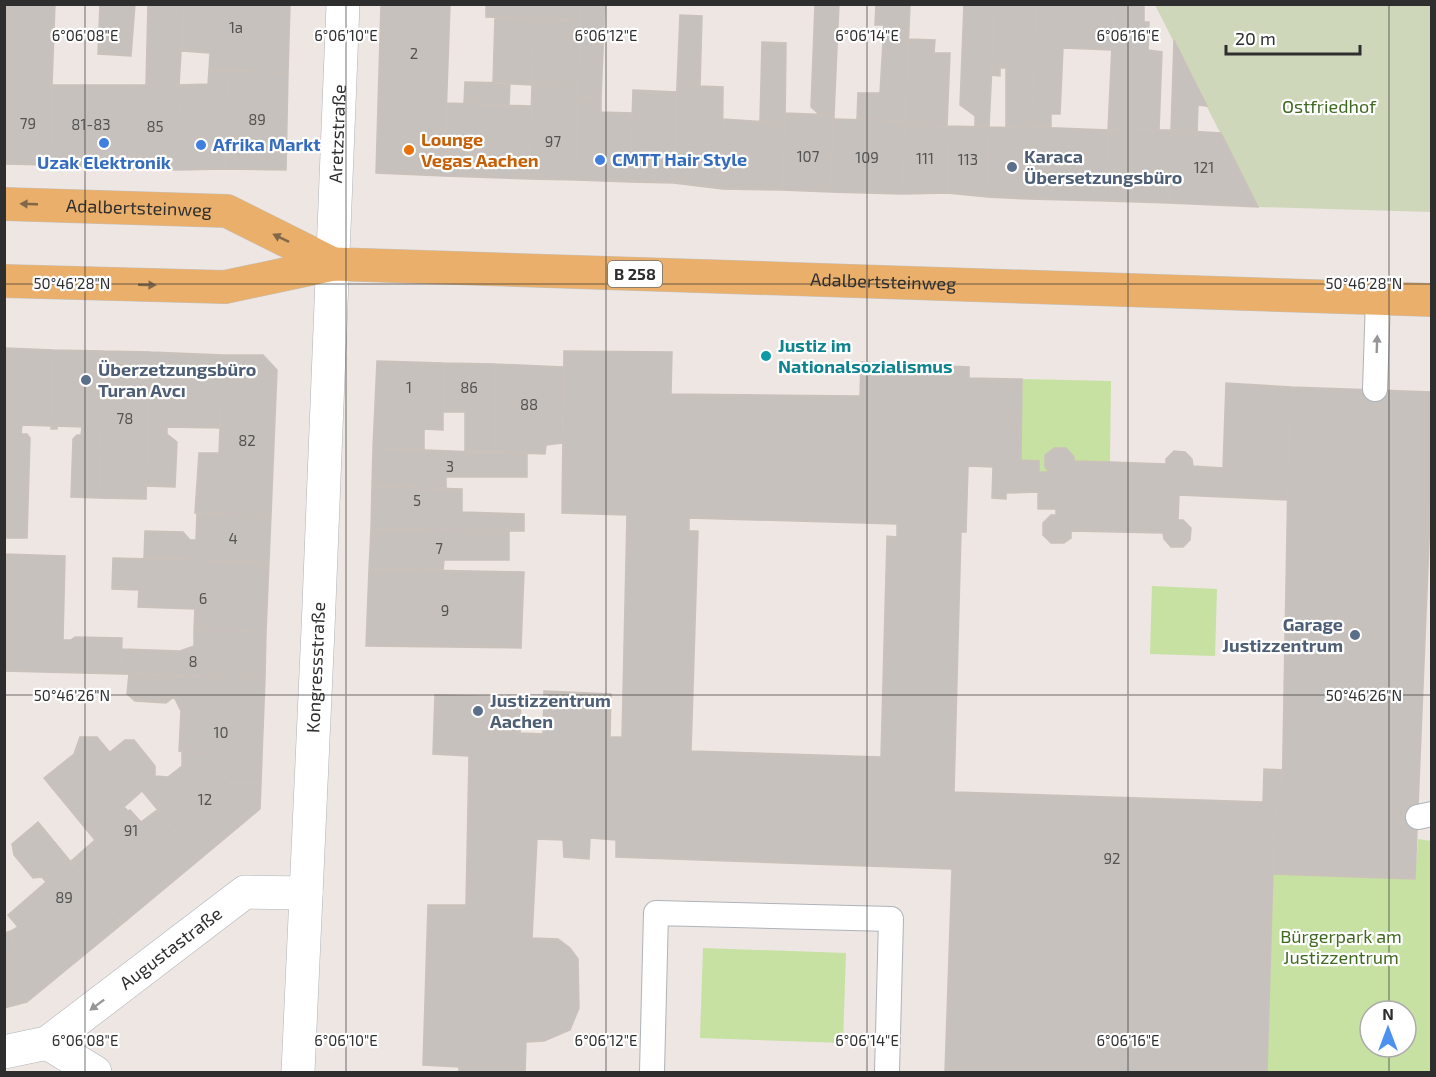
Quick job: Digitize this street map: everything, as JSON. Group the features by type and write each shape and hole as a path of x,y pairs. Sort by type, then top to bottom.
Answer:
{"main road":[{"name":"Adalbertsteinweg","path":"4,204 227,211 333,264"},
{"name":"Adalbertsteinweg","path":"4,280 225,287 333,264 1431,300"}],"street":[{"name":"Aretzstraße","path":"333,264 343,4"},
{"name":"Kongressstraße","path":"298,1072 333,264"},
{"name":"Augustastraße","path":"4,1052 47,1043 245,892 306,893"},
{"path":"47,1043 96,1072"}],"lane":[{"path":"1375,390 1378,299"},
{"path":"652,1072 656,913 891,920 887,1072"}],"green space":[{"name":"Ostfriedhof","path":"1155,5 1431,5 1431,212 1258,207"},
{"path":"1022,379 1111,381 1110,462 1074,461 1074,457 1065,448 1054,448 1045,455 1049,472 1039,472 1039,461 1021,460"},
{"path":"1152,586 1217,589 1215,656 1150,654"},
{"name":"Bürgerpark am Justizzentrum","path":"1418,839 1431,841 1431,1072 1267,1072 1273,874 1415,879"},
{"path":"703,948 846,953 843,1043 700,1038"}],"building":[{"path":"4,4 55,4 52,85 4,85"},
{"path":"100,4 135,4 131,56 98,54"},
{"path":"148,4 184,4 179,85 146,85"},
{"path":"184,4 290,5 288,73 209,70 210,53 182,51"},
{"path":"381,4 450,4 444,176 376,173"},
{"path":"486,4 581,4 581,20 486,17"},
{"path":"581,4 605,4 601,98 578,97"},
{"path":"815,4 839,4 834,115 819,114 811,107"},
{"path":"876,4 910,4 905,121 857,119 858,93 880,93 884,25 875,25"},
{"path":"964,4 995,4 989,127 975,127 975,116 960,105"},
{"path":"995,4 1036,4 1032,128 1006,127 1006,68 1000,68 1000,76 991,75"},
{"path":"1036,4 1114,4 1112,50 1063,48 1060,114 1051,114 1051,127 1032,127"},
{"path":"1114,4 1144,4 1144,22 1149,22 1148,50 1162,52 1159,130 1108,130"},
{"path":"680,15 702,16 700,86 677,85"},
{"path":"495,17 534,19 532,85 493,83"},
{"path":"534,19 581,20 578,86 532,85"},
{"path":"909,39 935,40 934,53 950,53 947,126 905,125"},
{"path":"1174,40 1207,106 1198,105 1197,132 1171,130"},
{"path":"762,42 786,43 785,123 760,121"},
{"path":"209,70 228,71 225,169 178,170 179,85 208,84"},
{"path":"228,71 288,73 286,170 225,169"},
{"path":"465,82 510,83 509,105 464,104"},
{"path":"4,85 52,85 51,165 4,164"},
{"path":"52,85 131,85 130,169 51,165"},
{"path":"131,85 179,85 178,170 130,169"},
{"path":"532,85 578,86 576,180 529,179"},
{"path":"677,85 723,87 722,189 674,183"},
{"path":"633,90 677,92 674,183 630,182"},
{"path":"578,97 601,98 601,112 632,113 630,182 576,180"},
{"path":"447,103 531,106 529,179 444,176"},
{"path":"785,113 834,115 830,192 782,190"},
{"path":"723,119 785,123 782,190 722,189"},
{"path":"833,119 905,121 902,194 830,192"},
{"path":"905,125 947,126 948,193 902,194"},
{"path":"947,126 989,127 987,197 948,193"},
{"path":"989,127 1032,128 1029,199 987,197"},
{"path":"1032,127 1108,130 1106,201 1029,199"},
{"path":"1108,130 1171,130 1169,203 1106,201"},
{"path":"1171,130 1221,133 1258,207 1169,203"},
{"path":"4,348 53,350 51,426 22,425 21,434 27,434 30,438 27,538 4,538"},
{"path":"53,350 103,351 99,498 71,497 73,439 81,435 82,427 57,426 57,429 51,429"},
{"path":"103,351 150,352 146,499 99,498"},
{"name":"Justizzentrum Aachen","path":"564,351 672,352 671,394 860,396 861,362 969,367 969,378 1022,379 1021,460 1039,461 1039,472 1049,472 1045,467 1045,455 1054,448 1066,448 1074,457 1074,461 1166,464 1166,459 1174,451 1185,452 1192,459 1193,466 1223,468 1226,383 1291,387 1287,500 1179,495 1178,520 1183,520 1191,528 1190,540 1183,547 1171,547 1164,539 1163,533 1071,531 1071,538 1064,543 1051,543 1043,535 1043,523 1051,515 1056,515 1056,509 1038,509 1038,492 1006,493 1006,499 992,498 993,467 968,466 966,532 961,532 954,792 1263,802 1264,769 1283,770 1282,804 1275,803 1267,1072 945,1072 952,869 616,857 616,840 590,838 589,859 564,857 563,840 537,839 532,938 558,939 570,948 578,959 579,1008 570,1030 544,1041 526,1042 525,1072 459,1072 459,1067 423,1065 428,905 466,905 469,756 433,754 435,695 521,697 520,733 543,734 544,691 611,694 610,737 622,737 627,515 562,513","holes":["689,518 897,524 897,537 887,536 881,757 691,751 698,531 689,531"]},
{"path":"150,352 223,355 220,428 167,427 167,434 177,442 175,487 146,486"},
{"path":"223,355 263,355 277,370 271,515 195,513 199,453 219,453"},
{"path":"377,361 443,363 443,430 424,429 424,449 373,448"},
{"path":"443,363 495,364 495,452 465,452 465,412 443,412"},
{"path":"495,364 563,367 562,443 546,445 545,454 495,452"},
{"name":"Garage Justizzentrum","path":"1291,387 1432,392 1432,470 1415,879 1273,874 1275,803 1282,804"},
{"path":"373,448 527,454 527,477 446,477 446,489 372,486"},
{"path":"372,486 462,489 462,512 524,514 524,531 371,529"},
{"path":"197,513 271,515 269,562 144,558 145,531 183,532 190,540 196,540"},
{"path":"371,529 509,531 509,560 444,560 443,570 369,569"},
{"path":"4,554 65,556 63,640 71,640 75,637 122,638 121,674 4,671"},
{"path":"113,558 269,562 266,632 194,629 195,609 138,607 139,590 112,589"},
{"path":"369,569 524,572 521,648 366,646"},
{"path":"194,629 266,632 265,678 121,674 122,649 180,651 194,646"},
{"path":"129,674 265,678 261,783 230,783 205,753 179,751 181,711 174,697 166,703 135,701 127,694"},
{"path":"80,737 97,737 142,791 124,807 141,822 157,810 199,860 122,924 70,862 95,840 44,778 74,754"},
{"path":"125,740 134,740 155,766 155,776 168,777 182,766 182,751 205,753 230,783 261,783 260,809 199,860 110,752"},
{"path":"38,822 122,924 27,1002 11,931 18,927 8,915 46,882 42,877 33,878 14,855 12,844"},
{"path":"11,931 27,1002 4,1008 4,933"}],"place":[{"name":"Uzak Elektronik","path":"104,143"},
{"name":"Afrika Markt","path":"201,145"},
{"name":"Lounge Vegas Aachen","path":"409,150"},
{"name":"CMTT Hair Style","path":"600,160"},
{"name":"Karaca Übersetzungsbüro","path":"1012,167"},
{"name":"Justiz im Nationalsozialismus","path":"766,356"},
{"name":"Überzetzungsbüro Turan Avcı","path":"86,380"},
{"name":"Garage Justizzentrum","path":"1355,635"},
{"name":"Justizzentrum Aachen","path":"478,711"}]}
